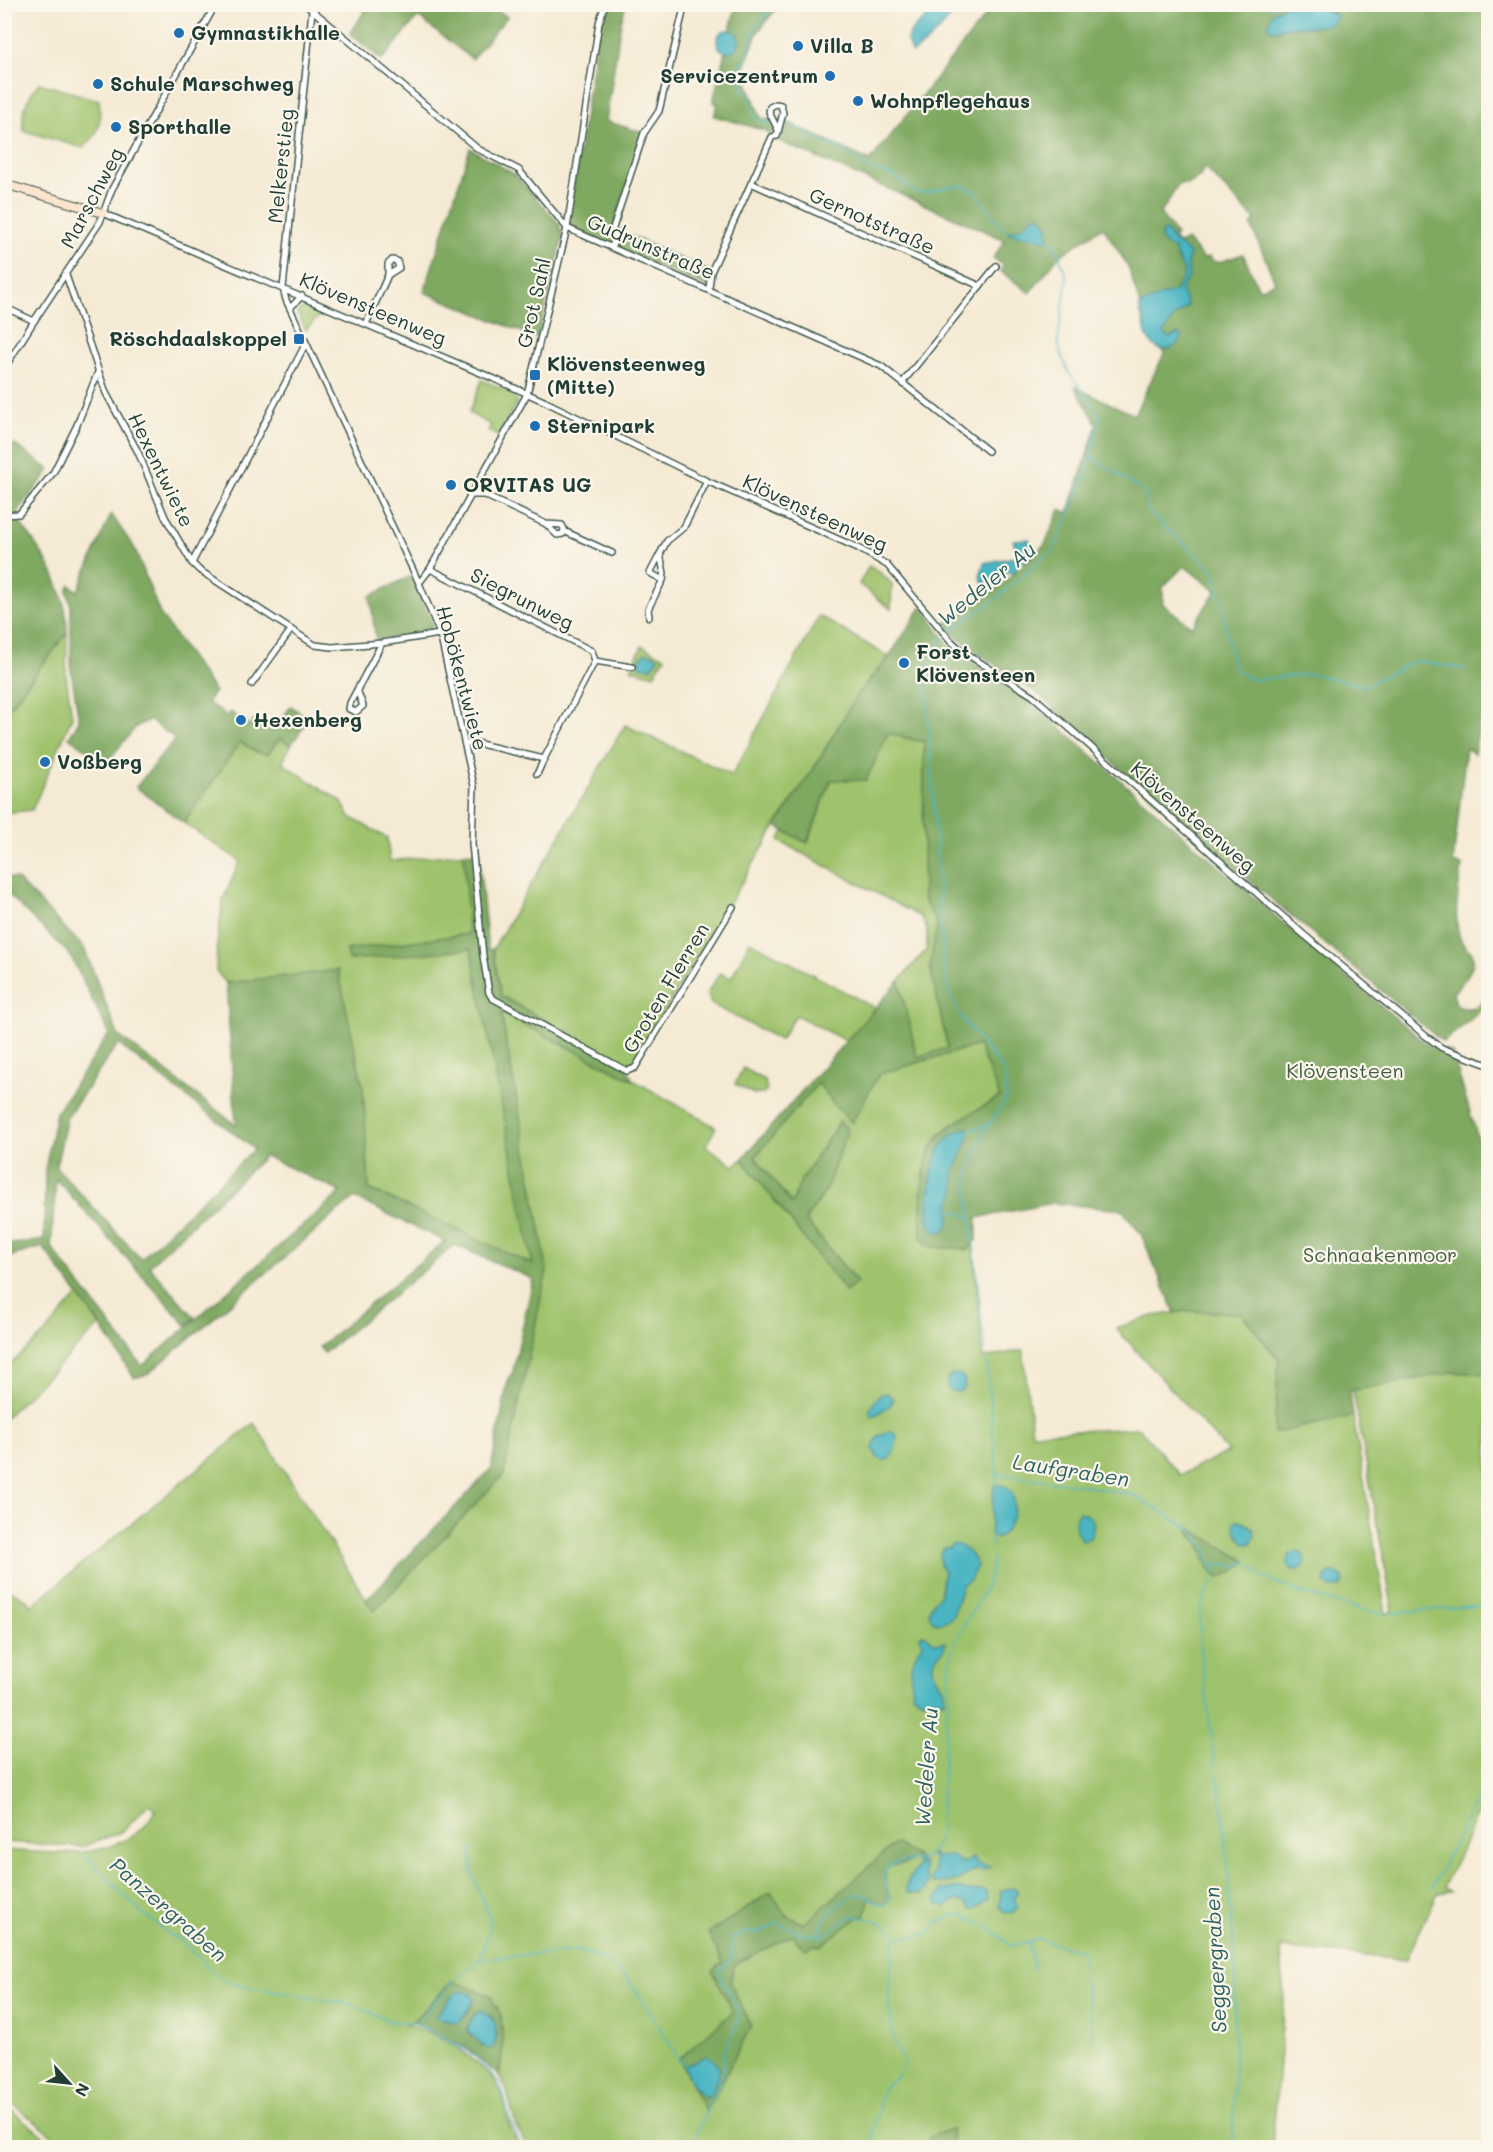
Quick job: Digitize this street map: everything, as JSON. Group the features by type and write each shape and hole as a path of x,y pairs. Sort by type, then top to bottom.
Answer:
{"street":[{"name":"Marschweg","path":"4,369 100,222 112,189 216,4"},
{"name":"Gudrunstraße","path":"305,4 478,149 519,170 567,228 870,360 903,382 988,451"},
{"name":"Grot Sahl","path":"419,582 430,569 527,394 567,228 598,32 605,4"},
{"path":"612,246 615,239 613,228 644,133 659,111 685,4"},
{"name":"Melkerstieg","path":"283,288 312,11"},
{"path":"709,288 711,272 772,136 777,136 783,110 778,104 770,108 771,119 778,129"},
{"name":"Klövensteenweg","path":"4,183 103,213 302,296 527,394 707,481 855,547 887,565 941,630 962,651 1033,696 1294,927 1427,1037 1442,1048 1488,1065"},
{"name":"Gernotstraße","path":"751,183 980,286"},
{"path":"903,382 996,266"},
{"name":"Hexentwiete","path":"66,275 106,393 138,452 165,517 192,563 199,570 242,596 307,641 321,646 382,643 440,634"},
{"path":"366,324 388,275"},
{"name":"Hobökentwiete","path":"283,288 290,308 419,582 440,634 474,786 472,844 483,956 492,998"},
{"path":"290,308 302,296"},
{"path":"4,307 34,321"},
{"path":"192,563 306,342"},
{"path":"4,515 19,514 53,473 77,425 98,372"},
{"path":"663,580 650,573 667,541 684,527 707,481"},
{"path":"477,482 484,495"},
{"path":"469,495 484,495 546,524 557,535 562,536 564,527 546,524"},
{"path":"564,531 612,553"},
{"path":"649,617 648,609 663,580 660,554"},
{"name":"Siegrunweg","path":"430,569 592,651 595,660 632,667"},
{"path":"252,684 291,630"},
{"path":"357,690 382,643"},
{"path":"537,774 595,660"},
{"path":"465,744 476,743 544,759"},
{"name":"Groten Flerren","path":"492,998 627,1071 635,1068 733,907"}],"green space":[{"path":"369,4 491,5 507,17 472,59 418,17 382,60 350,34"},
{"path":"605,5 626,5 621,22 606,121 644,133 613,228 711,272 709,288 567,228 599,23"},
{"path":"736,5 779,5 757,33 743,72 761,118 787,122 870,161 994,5 1285,5 1279,8 1273,30 1298,26 1310,27 1335,13 1312,5 1488,5 1488,699 1479,726 1474,754 1466,748 1453,863 1462,865 1457,900 1457,925 1464,946 1472,952 1473,964 1469,974 1453,993 1456,1004 1460,1007 1476,1006 1488,996 1488,1005 1443,1042 1177,820 1037,693 958,639 944,624 1001,585 1045,544 1060,509 1068,514 1097,424 1075,387 1134,415 1165,352 1156,347 1150,339 1128,266 1103,227 1058,257 1030,293 1000,271 1004,266 993,258 1005,240 779,141 767,131 714,116 718,104 713,102","holes":["1204,167 1255,220 1251,225 1275,282 1259,289 1243,254 1214,262 1209,257 1204,259 1187,240 1179,244 1173,238 1176,235 1160,213 1180,184 1189,184 1200,177","1036,216 1045,221 1046,240 1008,231 1018,229","1184,566 1216,591 1192,627 1163,604 1163,587"]},
{"path":"39,83 99,100 98,127 93,138 83,148 24,131 23,118 26,105 31,93"},
{"path":"470,148 514,174 559,223 563,238 537,338 424,292"},
{"path":"306,306 322,313 306,330 297,312"},
{"path":"482,380 513,393 517,402 498,436 488,431 491,425 469,413"},
{"path":"14,444 50,470 19,510 18,520 53,572 63,601 67,633 5,713 4,455"},
{"path":"111,514 135,549 160,614 215,692 207,702 227,716 230,712 250,726 254,720 272,732 291,706 309,719 291,745 280,738 268,754 258,753 240,742 184,823 136,787 174,738 149,720 137,726 106,763 69,737 79,721 71,670 71,606 67,591 70,585 78,591"},
{"path":"869,566 881,573 892,584 891,609 859,584"},
{"path":"411,576 432,621 431,629 424,633 376,641 370,596"},
{"path":"922,606 949,646 1031,702 1298,936 1429,1046 1452,1052 1488,1172 1488,1374 1452,1372 1350,1391 1353,1416 1274,1433 1279,1360 1241,1313 1186,1311 1175,1313 1141,1234 1122,1210 1053,1203 977,1218 977,1240 970,1249 930,1247 921,1238 921,1196 929,1153 944,1131 1000,1097 978,1045 879,1074 852,1123 818,1083 755,1157 792,1204 801,1180 840,1121 848,1130 825,1192 805,1220 857,1283 846,1292 742,1159 899,981 917,1057 948,1048 930,966 937,924 923,898 924,741 888,733 866,780 831,780 807,843 776,826 819,760 856,696 889,657"},
{"path":"819,616 889,657 856,696 630,1068 501,996 493,949 625,725 732,775"},
{"path":"67,633 66,675 72,717 32,810 5,813 5,713"},
{"path":"642,646 665,657 654,675 631,669"},
{"path":"888,733 918,741 924,740 923,898 937,924 930,966 948,1049 917,1057 899,981 927,949 927,930 921,917 779,841 784,831 808,843 831,780 866,780"},
{"path":"280,738 291,745 282,763 341,801 350,817 387,838 390,861 464,853 469,934 347,950 349,960 471,948 533,1265 369,1189 363,1088 338,970 226,983 216,971 223,900 240,861 184,823 240,742 258,752"},
{"path":"478,851 488,950 493,949 501,996 627,1067 633,1080 501,1013 547,1269 504,1474 374,1611 366,1600 491,1469 508,1380 513,1371 533,1279 455,1245 324,1353 319,1347 445,1241 354,1198 148,1374 134,1378 100,1325 43,1247 5,1258 5,1245 44,1240 45,1170 56,1112 109,1034 70,955 5,891 5,877 17,879 84,948 118,1035 236,1125 226,983 338,970 363,1088 369,1189 533,1265 471,949 349,960 347,950 468,934 464,853","holes":["118,1044 254,1149 141,1259 56,1167 67,1117","265,1156 341,1192 142,1366 51,1247 56,1179 186,1325 195,1318 149,1266"]},
{"path":"750,941 875,1008 846,1041 796,1015 780,1040 711,1004 707,993 720,973 731,978"},
{"path":"501,1012 633,1080 716,1127 706,1146 734,1166 742,1159 846,1292 857,1282 805,1220 825,1192 848,1130 839,1122 801,1180 792,1204 755,1157 818,1082 834,1104 879,1074 979,1045 1000,1097 943,1131 931,1149 921,1192 962,1249 966,1250 973,1243 983,1358 1023,1350 1032,1433 1139,1428 1180,1475 1228,1452 1116,1328 1153,1316 1186,1311 1241,1313 1279,1360 1274,1433 1353,1416 1386,1614 1393,1611 1353,1390 1452,1372 1488,1374 1488,1803 1484,1802 1444,1886 1451,1891 1438,1893 1406,1960 1281,1948 1284,2003 1272,2147 528,2147 516,2126 506,2088 499,2076 503,2046 501,2015 452,1982 412,2022 405,2026 417,2028 444,2040 483,2069 502,2093 509,2125 520,2147 67,2147 5,2098 4,1850 59,1853 111,1846 128,1839 143,1828 156,1809 149,1804 123,1831 82,1847 5,1842 5,1590 10,1590 29,1601 31,1606 254,1423 374,1611 504,1474 547,1269"},
{"path":"743,1068 764,1080 767,1089 764,1093 755,1095 735,1084"},
{"path":"78,1295 100,1325 5,1418 5,1369 46,1332"},
{"path":"1189,1528 1246,1562 1231,1573 1219,1578 1208,1567 1202,1549 1191,1535"},
{"path":"895,1843 918,1857 887,1869 885,1874 890,1897 886,1905 869,1898 865,1917 859,1917 820,1946 814,1945 805,1949 794,1934 735,1964 730,1982 751,2026 706,2112 679,2059 733,2012 713,1972 718,1965 723,1963 708,1933 771,1892 785,1914 804,1924"},
{"path":"452,1981 490,1995 501,2015 503,2046 499,2076 468,2049 412,2022","holes":["455,1993 474,2000 465,2018 441,2020","490,2015 494,2020 497,2036 484,2047 467,2030 468,2025"]},
{"path":"5,2105 57,2147 5,2147"},
{"path":"951,2129 954,2147 930,2147 929,2137"}],"water":[{"path":"1285,5 1312,5 1338,16 1325,26 1296,26 1271,30 1268,26 1272,13"},
{"path":"953,6 952,16 942,27 917,50 911,52 907,40 919,22"},
{"path":"728,30 736,33 739,41 736,49 728,52 720,49 717,41 720,33"},
{"path":"1036,216 1041,216 1047,225 1049,237 1047,240 1009,233 1008,231 1018,229"},
{"path":"1164,230 1190,255 1187,263 1189,276 1181,290 1188,306 1173,318 1164,333 1169,338 1178,334 1182,336 1174,347 1164,350 1149,340 1140,305 1175,292 1183,278 1184,274 1175,250 1165,245 1162,240"},
{"path":"1029,539 1033,553 1024,562 1018,561 1015,573 1006,572 989,588 984,585 980,576 984,563 1015,557 1018,554 1013,540"},
{"path":"645,653 658,658 652,668 639,666 640,659"},
{"path":"968,1128 968,1140 955,1172 955,1190 950,1204 949,1223 943,1232 935,1231 930,1224 928,1213 931,1179 936,1157 948,1138"},
{"path":"952,1374 960,1374 965,1379 963,1390 952,1392 947,1387 947,1379"},
{"path":"887,1393 893,1399 890,1406 872,1417 870,1409 873,1404"},
{"path":"892,1431 897,1436 893,1453 887,1460 878,1458 873,1449 877,1439"},
{"path":"994,1486 1005,1486 1011,1491 1014,1507 1009,1526 996,1538 990,1534"},
{"path":"1079,1512 1091,1518 1094,1524 1090,1538 1083,1540 1075,1527"},
{"path":"1236,1520 1253,1528 1255,1536 1252,1543 1244,1543 1240,1538 1234,1524"},
{"path":"953,1544 961,1546 968,1552 977,1566 970,1580 962,1585 953,1616 944,1622 933,1622 929,1613 931,1605 939,1596 944,1571 940,1565 940,1553 944,1548 949,1548"},
{"path":"1296,1552 1302,1555 1305,1561 1302,1567 1296,1570 1290,1567 1287,1561 1290,1555"},
{"path":"1331,1573 1343,1578 1340,1587 1331,1588 1325,1584 1325,1577"},
{"path":"923,1634 935,1643 946,1642 933,1664 944,1692 944,1701 934,1698 926,1701 912,1694 911,1671 915,1656 922,1645 920,1636"},
{"path":"931,1853 937,1857 953,1856 961,1864 973,1858 977,1864 990,1867 982,1871 976,1870 956,1881 935,1884 931,1881 935,1859 930,1855"},
{"path":"920,1859 920,1864 924,1863 928,1882 921,1894 912,1894 907,1892 906,1888 909,1878 918,1867 917,1860"},
{"path":"955,1888 971,1891 984,1890 987,1892 988,1900 973,1910 966,1903 956,1900 946,1907 938,1904 936,1900 940,1891"},
{"path":"1016,1888 1018,1893 1014,1898 1018,1907 1013,1912 1006,1913 999,1906 1000,1892 1004,1889"},
{"path":"462,1991 472,1995 474,2000 461,2021 456,2023 436,2017 455,1993"},
{"path":"481,2011 495,2024 495,2045 490,2049 484,2047 467,2030 473,2016"},
{"path":"707,2056 713,2059 720,2069 712,2092 706,2097 692,2084 684,2066"}],"waterway":[{"name":"Wedeler Au","path":"773,124 760,121 754,116 750,96 741,85 739,74 740,67 748,56 752,34 775,4"},
{"path":"1264,4 1272,8 1276,4"},
{"name":"Wedeler Au","path":"781,125 799,128 826,143 835,145 868,168 896,177 917,193 954,186 968,188 981,198 995,220 1007,231"},
{"name":"Wedeler Au","path":"947,633 996,599 1054,549 1088,471 1100,416 1068,371 1060,351 1058,340 1067,278 1055,244 1047,238"},
{"path":"1092,457 1146,493 1148,511 1214,571 1223,609"},
{"path":"1223,611 1233,666 1236,670 1252,680 1315,675"},
{"name":"Wedeler Au","path":"943,636 931,663 926,682 944,970 950,995 961,1017 1005,1072 1006,1100 983,1133 967,1180 985,1351"},
{"path":"1317,675 1365,686 1415,661 1467,669"},
{"name":"Wedeler Au","path":"968,1131 989,1124"},
{"name":"Wedeler Au","path":"949,1212 957,1211 969,1218"},
{"name":"Wedeler Au","path":"986,1359 997,1474 996,1487"},
{"name":"Laufgraben","path":"997,1474 1087,1486 1133,1495 1191,1529 1206,1548 1211,1565 1225,1564 1236,1567 1246,1562 1263,1577 1301,1593 1366,1611 1386,1614"},
{"name":"Wedeler Au","path":"991,1534 992,1548"},
{"name":"Wedeler Au","path":"690,2148 724,2072 723,2055 740,2017 719,1974 730,1959 733,1938 747,1932 760,1933 777,1923 805,1935 817,1935 827,1915 841,1903 860,1894 879,1904 886,1905 890,1897 884,1877 887,1868 896,1863 927,1858 936,1846 939,1838 951,1653 962,1628 987,1584 992,1557"},
{"name":"Seggergraben","path":"1213,1565 1216,1571 1214,1575"},
{"name":"Seggergraben","path":"1212,1580 1200,1611 1200,1648 1212,1740"},
{"name":"Laufgraben","path":"1392,1613 1488,1605"},
{"name":"Seggergraben","path":"1212,1745 1215,1766"},
{"name":"Seggergraben","path":"1217,1772 1223,1811 1235,1967 1233,2148"},
{"path":"1431,1889 1488,1778"},
{"path":"471,1849 472,1873 490,1918 488,1935 480,1959"},
{"name":"Panzergraben","path":"84,1855 142,1913 172,1936 180,1939 211,1970 228,1983 354,2005 389,2021 415,2024 445,2038 476,2057 501,2086 511,2123 523,2148"},
{"path":"817,1935 821,1937 852,1916 875,1920 891,1929 895,1937 889,1985 889,2006 894,2042 905,2063 900,2074 884,2087 872,2148"},
{"path":"895,1937 920,1936 933,1930 938,1922 946,1918 963,1916 981,1923 1011,1946 1038,1939 1081,1951 1094,2039"},
{"path":"1029,1942 1034,1970"},
{"path":"416,2023 454,1980 480,1959 579,1951 600,1958 624,1975 685,2066"}],"place":[{"name":"Gymnastikhalle","path":"179,33"},
{"name":"Villa B","path":"798,46"},
{"name":"Servicezentrum","path":"830,76"},
{"name":"Schule Marschweg","path":"98,84"},
{"name":"Wohnpflegehaus","path":"858,101"},
{"name":"Sporthalle","path":"116,127"},
{"name":"Röschdaalskoppel","path":"299,339"},
{"name":"Klövensteenweg (Mitte)","path":"535,375"},
{"name":"Sternipark","path":"535,426"},
{"name":"ORVITAS UG","path":"451,485"},
{"name":"Forst Klövensteen","path":"904,663"},
{"name":"Hexenberg","path":"241,720"},
{"name":"Voßberg","path":"45,762"}],"park label":[{"name":"Klövensteen","path":"1345,1071"},
{"name":"Schnaakenmoor","path":"1380,1255"}]}
